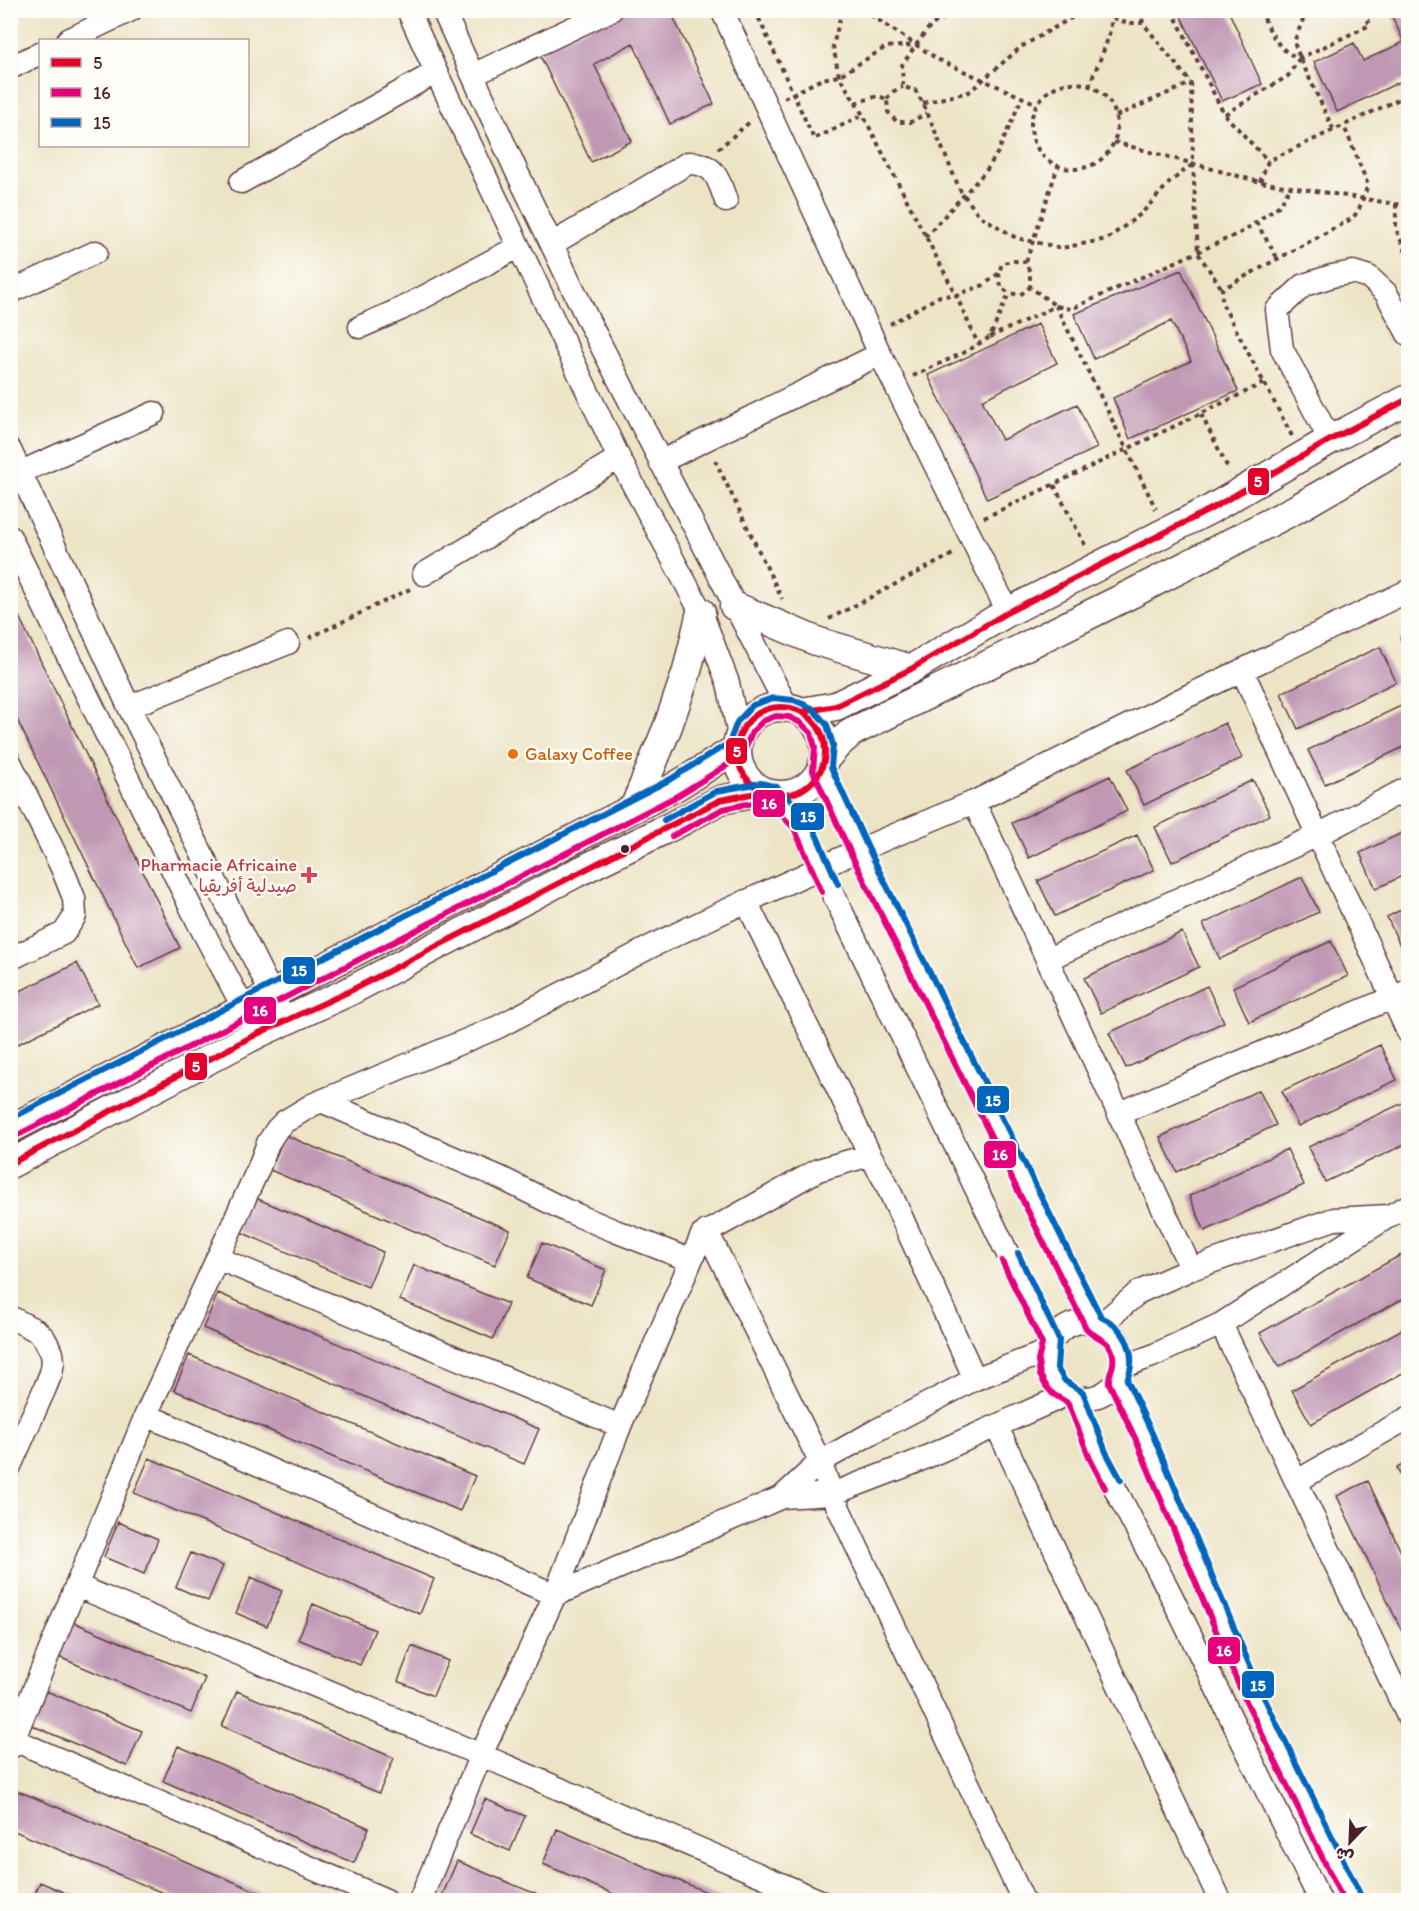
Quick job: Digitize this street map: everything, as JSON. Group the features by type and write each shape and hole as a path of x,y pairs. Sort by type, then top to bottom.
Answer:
{"main road":[{"path":"768,793 751,784 743,774 738,762 738,742 747,722 759,712 772,707 794,709 836,706 911,669 1008,612 1167,531 1408,399"},
{"path":"10,1164 257,1034 348,992 720,800 768,793 789,795 803,790 814,781 838,744 852,732 1153,583 1296,508 1408,444"},
{"path":"734,606 800,635 911,669"},
{"path":"635,807 668,726 687,671 701,612"},
{"path":"794,709 813,720 821,732 825,745 824,764"},
{"path":"10,1129 674,788 738,742"}],"street":[{"path":"70,39 131,10"},
{"path":"408,10 619,458 701,612 728,683 738,742"},
{"path":"443,10 552,244 660,462 734,606 794,709"},
{"path":"473,75 611,10"},
{"path":"722,10 876,344 1008,612"},
{"path":"10,68 39,54"},
{"path":"241,182 436,72"},
{"path":"552,244 688,163 701,163 717,175 726,201"},
{"path":"360,327 401,309 518,247"},
{"path":"10,292 96,252"},
{"path":"1330,440 1282,349 1277,310 1304,285 1353,272 1369,277 1386,293 1408,334"},
{"path":"660,462 705,440 876,344"},
{"path":"21,472 154,413"},
{"path":"10,450 129,706 285,1020"},
{"path":"424,574 619,458"},
{"path":"10,537 197,921 257,1034"},
{"path":"386,1900 12,1744 146,1415 268,1143 277,1129 299,1112 321,1101 498,1026 654,945 746,901 974,802 1408,591"},
{"path":"129,706 288,643"},
{"path":"1242,670 1318,835 1400,995 1408,1032"},
{"path":"10,762 62,868 74,898 75,916 64,933 10,959"},
{"path":"824,764 859,850 1096,1325"},
{"path":"1047,959 1318,835 1408,788"},
{"path":"768,793 802,823 820,867 1050,1347 1048,1371 1059,1388 1071,1396 1087,1398 1099,1396 1109,1390 1120,1373 1221,1324 1399,1211"},
{"path":"974,802 1191,1269"},
{"path":"746,901 870,1155 885,1180 975,1379"},
{"path":"1120,1113 1400,995"},
{"path":"321,1101 499,1178 615,1232 690,1260"},
{"path":"420,1900 481,1755 555,1595 620,1426 702,1234 818,1170 870,1155"},
{"path":"1096,1325 1139,1292 1191,1269 1334,1219 1399,1211"},
{"path":"707,1231 820,1462 832,1494 1023,1900"},
{"path":"217,1258 620,1426"},
{"path":"10,1317 37,1331 44,1338 52,1353 53,1362 45,1388 10,1466"},
{"path":"146,1415 555,1595 782,1497 820,1462 975,1379 1050,1347 1062,1330 1070,1326 1086,1323 1096,1325 1105,1329 1116,1339 1122,1352 1120,1373 1148,1447 1250,1689 1353,1900"},
{"path":"1221,1324 1408,1716"},
{"path":"782,1497 832,1494 913,1463 1071,1396"},
{"path":"1071,1396 1098,1456 1169,1591 1320,1900"},
{"path":"1297,1480 1408,1418"},
{"path":"997,1427 1220,1900"},
{"path":"77,1586 481,1755 818,1900"}],"path":[{"path":"755,10 795,93 814,139 863,114"},
{"path":"842,10 833,46 838,76 863,114 978,344"},
{"path":"863,10 939,60 1037,104"},
{"path":"948,10 953,14"},
{"path":"903,87 902,65 916,45 932,25 962,10"},
{"path":"923,103 969,92 1021,47 1085,10"},
{"path":"1089,86 1109,36 1113,18 1110,10"},
{"path":"1140,10 1143,22 1191,83 1198,253 1222,289"},
{"path":"1172,10 1224,114 1268,161"},
{"path":"1260,10 1275,41 1291,56 1300,58"},
{"path":"1307,10 1294,42 1334,131"},
{"path":"1224,114 1288,76 1300,58 1370,25 1363,10"},
{"path":"1113,18 1128,23 1143,22"},
{"path":"701,163 767,108 822,79 838,76 886,47 916,45"},
{"path":"1076,83 1089,86 1101,93 1110,103 1116,116 1117,129 1114,142 1107,154 1097,163 1071,170 1046,160 1037,149 1030,123 1033,110 1050,90 1063,84 1076,83"},
{"path":"1116,116 1191,83"},
{"path":"927,113 911,122 897,122 888,112 887,99 894,91 903,87 915,90 923,103 964,196 979,215 1016,238 1062,248 1107,239 1141,214 1170,182 1193,164"},
{"path":"855,103 878,96 887,99"},
{"path":"1260,182 1268,161 1407,96 1408,105"},
{"path":"925,237 986,171 998,152 1022,98"},
{"path":"1114,142 1260,182 1408,206"},
{"path":"1030,287 1030,273 1026,262 1058,166"},
{"path":"1030,287 1056,306 1071,309 1242,232 1280,205 1290,187"},
{"path":"1396,204 1396,229 1408,257"},
{"path":"1256,222 1278,259"},
{"path":"1026,262 1002,263 999,273 1001,287 1009,293 1020,294 1030,287"},
{"path":"876,344 940,296 956,296 984,285 999,273"},
{"path":"990,337 1009,293"},
{"path":"896,385 1056,306"},
{"path":"1056,306 1167,531"},
{"path":"705,440 800,635 1053,485 1264,383"},
{"path":"1201,414 1240,492"},
{"path":"1053,485 1096,567"},
{"path":"288,643 303,640 409,590 424,574"}],"building":[{"path":"624,10 670,10 714,104 670,124 633,43 594,64 632,141 591,162 538,51"},
{"path":"1178,10 1228,10 1262,84 1222,101"},
{"path":"1389,10 1408,10 1408,78 1337,112 1314,62 1354,43 1363,61 1404,42"},
{"path":"1181,270 1238,391 1130,439 1113,398 1191,361 1171,321 1094,359 1074,314"},
{"path":"1038,324 1057,363 982,400 1002,440 1077,404 1097,448 987,499 928,375"},
{"path":"10,598 180,948 138,968 10,705"},
{"path":"1408,634 1408,656 1400,638"},
{"path":"1380,647 1396,682 1298,729 1281,693"},
{"path":"1407,703 1408,745 1325,784 1308,750"},
{"path":"1225,723 1242,758 1144,805 1127,770"},
{"path":"1110,776 1127,811 1029,858 1012,823"},
{"path":"1253,780 1270,815 1172,862 1155,827"},
{"path":"1408,830 1408,873 1376,889 1360,853"},
{"path":"1137,835 1154,870 1055,916 1038,881"},
{"path":"1302,877 1319,912 1220,959 1203,924"},
{"path":"1408,906 1408,949 1403,952 1387,917"},
{"path":"1182,932 1199,967 1101,1013 1084,978"},
{"path":"1331,941 1348,976 1249,1022 1233,987"},
{"path":"77,963 98,1004 10,1048 10,996"},
{"path":"1207,986 1224,1022 1126,1068 1109,1033"},
{"path":"1380,1045 1397,1080 1298,1126 1282,1091"},
{"path":"1259,1090 1276,1125 1177,1172 1160,1137"},
{"path":"1407,1101 1408,1143 1325,1182 1308,1147"},
{"path":"285,1135 510,1230 495,1265 270,1170"},
{"path":"1287,1149 1304,1185 1205,1231 1189,1196"},
{"path":"251,1196 383,1252 368,1287 236,1230"},
{"path":"542,1243 606,1270 591,1305 527,1278"},
{"path":"1408,1251 1408,1296 1279,1367 1260,1333"},
{"path":"414,1265 508,1304 493,1339 400,1300"},
{"path":"218,1293 539,1429 524,1464 203,1328"},
{"path":"1408,1326 1408,1370 1311,1424 1292,1390"},
{"path":"189,1355 475,1476 460,1511 174,1390"},
{"path":"149,1458 434,1579 420,1614 134,1493"},
{"path":"1408,1462 1408,1492 1397,1468"},
{"path":"1368,1481 1408,1567 1408,1644 1337,1496"},
{"path":"118,1522 158,1539 144,1574 104,1557"},
{"path":"191,1553 223,1566 208,1601 176,1587"},
{"path":"251,1577 282,1591 267,1626 236,1613"},
{"path":"313,1604 375,1630 360,1665 298,1639"},
{"path":"73,1622 205,1678 191,1713 59,1657"},
{"path":"412,1646 448,1661 433,1696 398,1681"},
{"path":"46,1691 142,1731 127,1766 31,1725"},
{"path":"237,1691 394,1758 379,1793 222,1726"},
{"path":"178,1746 369,1828 354,1863 163,1781"},
{"path":"10,1788 277,1900 180,1900 26,1836 10,1829"},
{"path":"485,1799 525,1816 510,1851 470,1834"},
{"path":"557,1829 726,1900 628,1900 543,1864"},
{"path":"457,1861 550,1900 453,1900 442,1896"},
{"path":"40,1882 72,1896 83,1900 32,1900"}],"transit line":[{"name":"5","path":"802,712 836,706 911,669 1008,612 1211,509 1330,440 1408,399"},
{"name":"15","path":"10,1119 669,780 729,743 737,722 753,705 773,698 794,700 812,708 827,725 833,745 831,767 867,846 1101,1317 1117,1328 1128,1343 1131,1361 1127,1380 1152,1433 1258,1685 1361,1896"},
{"name":"5","path":"781,707 806,714 818,726 825,751 818,776 806,788 781,795 756,788 744,776 737,751 744,726 756,714 781,707"},
{"name":"16","path":"14,1137 677,796 742,756 752,732 763,721 776,716 789,717 801,723 811,733 815,747 813,771 851,854 1086,1328 1109,1345 1112,1350 1113,1364 1109,1383 1136,1440 1242,1693 1343,1900"},
{"name":"15","path":"664,820 717,791 761,783 777,787 809,818 838,884"},
{"name":"5","path":"10,1164 257,1034 348,992 720,800 762,792"},
{"name":"16","path":"672,836 723,809 762,801 769,803 794,828 822,892"},
{"name":"15","path":"1018,1253 1059,1340 1057,1368 1065,1381 1083,1392 1106,1452 1121,1480"},
{"name":"16","path":"1002,1261 1042,1344 1038,1361 1040,1375 1053,1394 1068,1403 1090,1459 1105,1488"}],"place":[{"name":"Galaxy Coffee","path":"513,754"},
{"name":"Pharmacie Africaine صيدلية أفريقيا","path":"309,875"}]}
